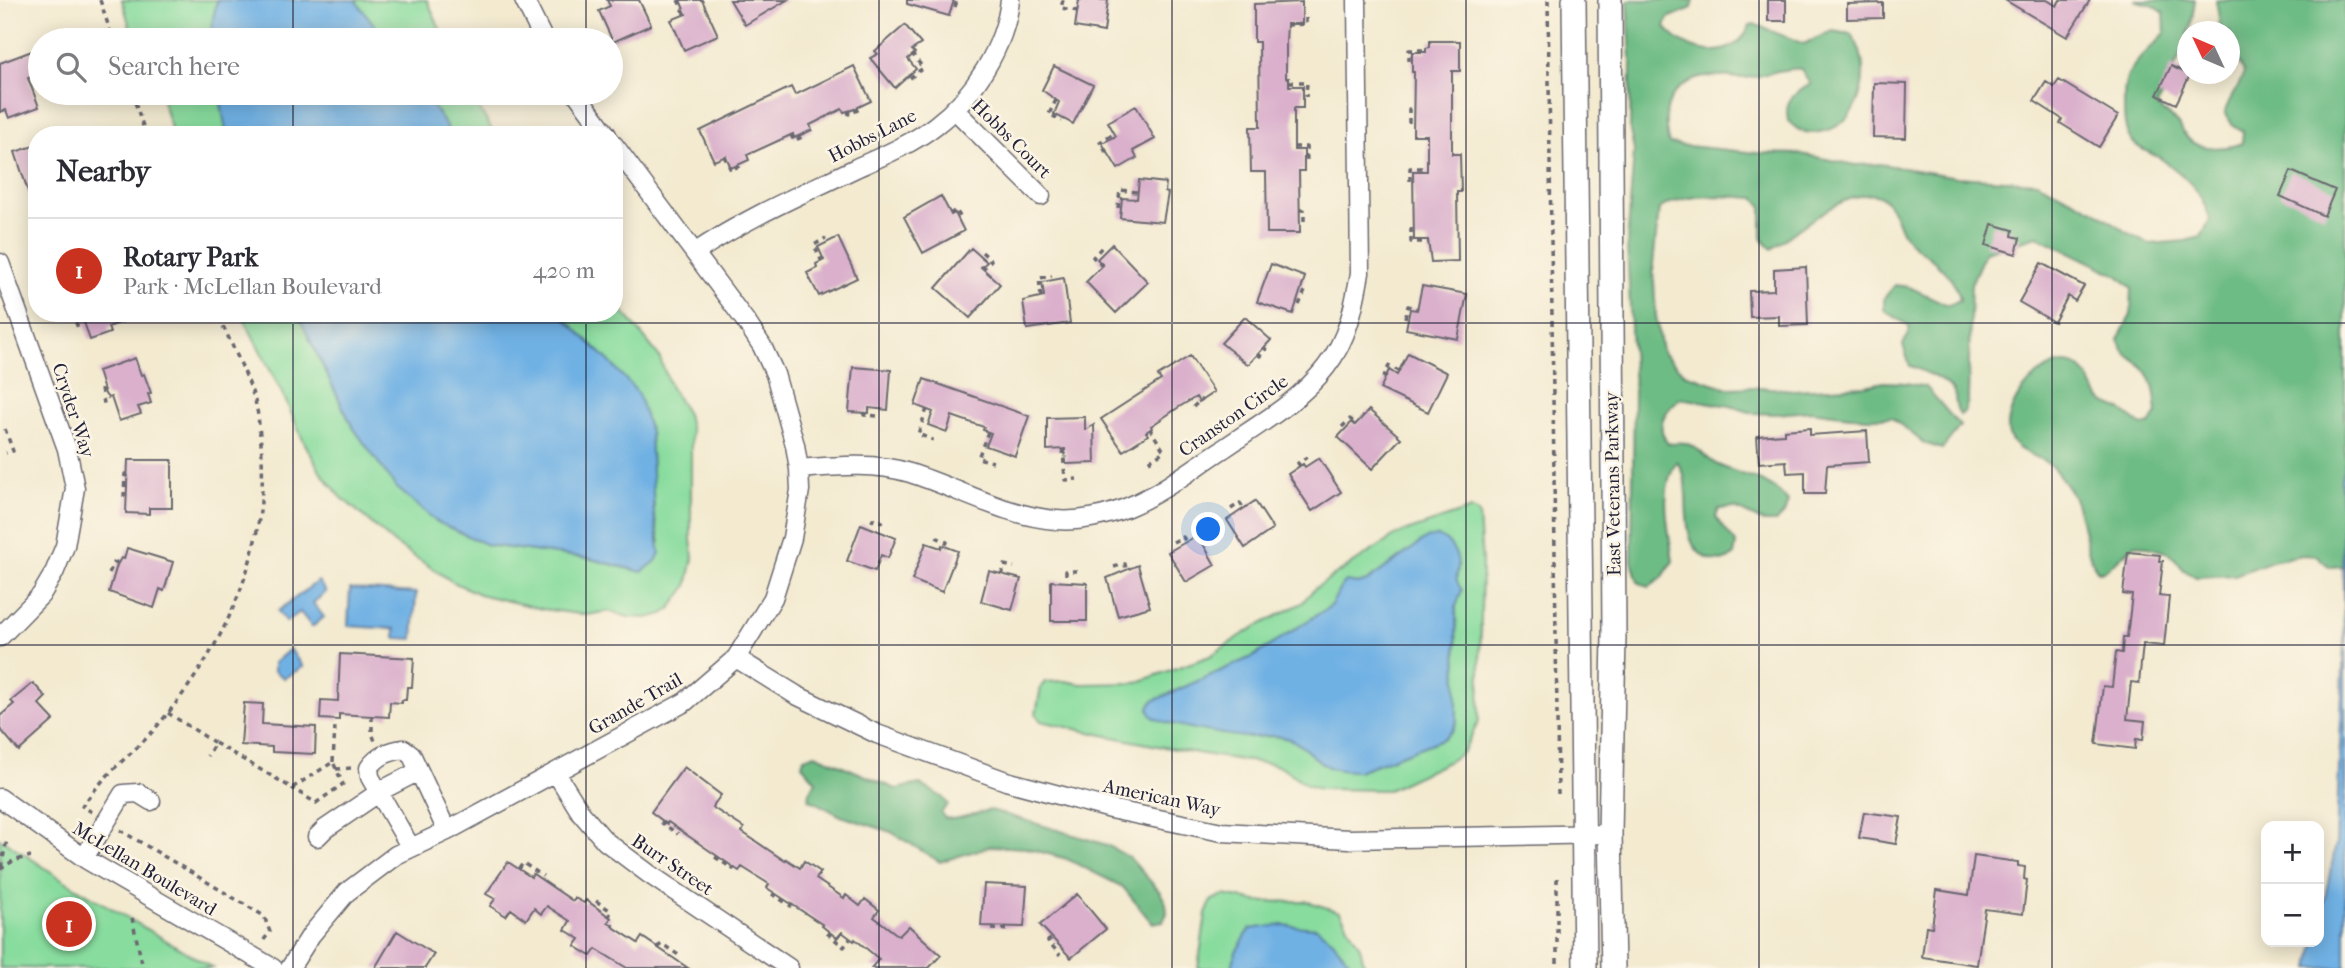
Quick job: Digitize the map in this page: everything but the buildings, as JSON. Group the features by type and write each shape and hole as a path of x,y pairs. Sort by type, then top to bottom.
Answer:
{"main road":[{"name":"East Veterans Parkway","path":"1574,0 1585,968"},
{"name":"East Veterans Parkway","path":"1610,0 1614,636 1609,834 1613,968"}],"street":[{"path":"524,0 538,28"},
{"name":"Hobbs Lane","path":"696,252 736,226 936,126 954,109 989,62 1000,40 1010,0"},
{"name":"Cranston Circle","path":"799,469 855,465 907,472 1008,510 1056,520 1108,515 1149,498 1298,397 1326,367 1341,344 1352,317 1360,273 1357,0"},
{"path":"585,105 600,126"},
{"name":"Hobbs Court","path":"954,109 1041,197"},
{"name":"Grande Trail","path":"290,968 311,935 347,892 396,855 447,831 685,702 736,658 773,598 792,538 800,490 795,444 775,374 762,346 696,252 623,157"},
{"name":"Cryder Way","path":"0,262 67,449 75,488 65,546 54,573 41,595 0,637"},
{"name":"American Way","path":"736,658 796,695 877,734 1006,781 1115,810 1234,833 1349,839 1609,834"},
{"path":"411,848 370,776 369,768 374,760 389,751 404,749 411,754 447,831"},
{"path":"317,837 380,792 419,771"},
{"name":"Burr Street","path":"556,773 581,814 605,841 649,874 789,968"},
{"path":"84,858 123,794 138,793 151,801"},
{"name":"McLellan Boulevard","path":"0,798 84,858 273,968"}],"path":[{"path":"100,0 109,28"},
{"path":"678,0 685,14"},
{"path":"955,7 957,0"},
{"path":"1063,0 1061,8 1078,11"},
{"path":"1548,0 1558,794"},
{"path":"1287,25 1306,24 1306,13"},
{"path":"1409,61 1409,50 1426,50"},
{"path":"911,78 923,68 913,55"},
{"path":"1289,82 1307,82 1307,97"},
{"path":"1056,100 1049,114 1062,121"},
{"path":"136,105 143,126"},
{"path":"848,110 849,114 862,108"},
{"path":"1409,123 1409,109 1414,109"},
{"path":"1106,152 1100,142 1114,133"},
{"path":"791,135 794,141 804,136"},
{"path":"1294,147 1306,147 1307,160"},
{"path":"724,156 731,170 741,165"},
{"path":"1410,181 1410,168 1427,169"},
{"path":"1118,208 1120,190 1138,192"},
{"path":"1300,209 1304,210 1304,221"},
{"path":"950,214 956,210 961,220"},
{"path":"1411,228 1411,242 1428,242"},
{"path":"822,262 814,245 826,239"},
{"path":"1102,247 1093,257 1102,266"},
{"path":"982,252 990,260 983,269"},
{"path":"1041,296 1039,278 1052,276"},
{"path":"1299,305 1305,291 1301,289"},
{"path":"1405,318 1408,306 1418,309"},
{"path":"76,322 78,328"},
{"path":"96,815 82,806 107,776 157,727 189,683 233,612 248,567 260,514 263,466 256,404 247,377 221,322"},
{"path":"1258,354 1260,356 1267,348"},
{"path":"1383,378 1388,366 1399,371"},
{"path":"101,389 106,408"},
{"path":"1193,407 1202,399"},
{"path":"927,409 918,434 933,440"},
{"path":"864,413 877,416"},
{"path":"1342,427 1350,419 1356,424"},
{"path":"5,429 13,451 6,453"},
{"path":"1149,461 1164,452 1150,429"},
{"path":"988,432 978,458 992,462"},
{"path":"1063,450 1065,480 1077,479"},
{"path":"1300,466 1298,463 1307,457"},
{"path":"124,497 125,474 128,474"},
{"path":"1231,509 1240,503 1244,509"},
{"path":"872,522 873,519 883,522"},
{"path":"936,537 947,542 945,546"},
{"path":"1173,542 1183,537 1186,542"},
{"path":"109,573 114,563 120,561"},
{"path":"1114,567 1125,564 1126,569"},
{"path":"1002,575 1004,565 1014,567"},
{"path":"1066,575 1066,571 1077,571"},
{"path":"168,713 316,803 343,784 333,762 335,726"},
{"path":"372,716 372,733 378,745"},
{"path":"207,756 215,743"},
{"path":"292,788 333,762"},
{"path":"335,769 357,767"},
{"path":"663,821 662,823 678,834"},
{"path":"116,827 264,916 270,932 261,944"},
{"path":"1,868 7,840"},
{"path":"1,868 31,856"},
{"path":"715,856 733,869 734,867"},
{"path":"519,869 523,863 543,876"},
{"path":"1557,878 1557,968"},
{"path":"772,894 791,906 792,904"},
{"path":"596,901 611,911 609,916"},
{"path":"132,918 143,968"},
{"path":"992,929 1010,928"},
{"path":"828,933 844,947 850,939"},
{"path":"1051,939 1048,941 1060,955"},
{"path":"657,947 662,944 680,956"}],"green space":[{"path":"122,0 217,0 212,28 130,28"},
{"path":"355,0 427,0 440,28 377,28"},
{"path":"1628,0 1694,0 1692,8 1668,18 1665,27 1685,44 1710,51 1733,46 1743,37 1750,25 1754,24 1804,44 1832,31 1851,34 1862,60 1861,90 1848,117 1838,126 1810,133 1798,129 1788,121 1787,107 1791,98 1810,84 1801,69 1749,78 1705,77 1682,86 1674,94 1666,116 1669,144 1757,153 1801,154 1856,165 1880,164 1957,177 2037,182 2094,210 2150,244 2185,241 2201,237 2210,220 2203,200 2177,171 2135,144 2127,133 2124,105 2127,77 2137,62 2165,33 2164,13 2152,5 2134,0 2195,0 2192,21 2177,21 2177,62 2157,105 2179,124 2187,138 2199,145 2214,148 2242,143 2243,131 2231,123 2225,112 2244,73 2240,64 2240,21 2219,21 2216,0 2345,0 2345,462 2341,479 2343,566 2330,567 2317,556 2302,555 2272,561 2235,575 2196,577 2184,570 2170,553 2136,544 2106,570 2099,572 2090,556 2071,492 2050,466 2015,445 2009,435 2008,424 2016,400 2029,383 2052,366 2069,363 2085,373 2104,402 2121,410 2142,426 2150,424 2157,414 2152,383 2144,369 2124,352 2118,339 2131,315 2132,288 2117,275 2037,236 1985,252 1971,284 1968,401 1960,415 1951,388 1934,376 1910,366 1903,345 1909,333 1909,326 1884,310 1884,298 1895,285 1909,287 1948,305 1960,300 1958,292 1949,276 1908,240 1885,200 1874,195 1843,201 1772,249 1762,239 1762,206 1755,198 1706,196 1681,200 1659,209 1653,264 1656,316 1662,352 1685,374 1728,388 1794,390 1865,386 1884,382 1906,383 1926,387 1960,426 1942,449 1924,443 1892,418 1866,418 1810,411 1753,413 1730,406 1680,398 1663,418 1662,430 1668,444 1679,442 1690,445 1716,464 1765,483 1788,502 1784,514 1776,522 1764,522 1735,508 1719,509 1716,517 1736,543 1734,556 1719,561 1713,560 1702,555 1690,537 1686,487 1677,461 1671,472 1666,497 1673,561 1662,578 1649,587 1638,582 1632,561 1634,391 1627,245 1634,151 1630,131"},
{"path":"164,105 221,105 225,126 170,126"},
{"path":"432,105 477,105 490,126 446,126"},
{"path":"623,311 659,356 671,388 687,414 691,432 693,558 687,586 671,608 663,614 647,618 628,617 609,611 587,615 542,609 479,594 453,582 394,543 341,497 322,474 246,322 301,322 352,426 396,487 488,545 587,558 633,570 660,542 654,514 650,432 637,393 609,361 568,322 623,322"},
{"path":"1471,509 1479,514 1482,562 1479,721 1463,752 1450,761 1388,790 1319,789 1307,785 1282,767 1098,734 1041,721 1036,714 1041,687 1045,682 1135,683 1210,656 1248,631 1302,603 1314,589 1398,534","holes":["1427,538 1451,569 1458,595 1457,721 1452,731 1443,739 1358,771 1331,768 1295,740 1274,736 1248,737 1168,723 1153,701 1254,656 1329,607 1345,582 1358,584 1367,581"]},
{"path":"815,754 896,789 920,784 942,797 948,804 941,813 945,818 954,819 991,810 1107,845 1130,858 1160,892 1166,903 1167,913 1163,921 1152,923 1123,887 1067,859 1026,848 991,846 940,862 891,832 841,816 809,799 816,781 802,765 804,758"},
{"path":"0,838 65,881 213,968 0,968"},
{"path":"1224,895 1261,902 1306,901 1340,912 1360,947 1365,968 1352,968 1351,963 1236,952 1232,968 1198,968 1206,914 1212,900"}],"water":[{"path":"217,0 355,0 377,28 212,28"},
{"path":"221,105 432,105 446,126 225,126"},
{"path":"301,322 568,322 638,393 650,432 654,514 660,553 656,561 642,572 587,558 487,545 437,522 396,487 352,426"},
{"path":"2345,462 2345,968 2310,968 2314,947 2324,947 2324,901 2336,844 2344,642 2341,479"},
{"path":"1437,536 1448,543 1456,554 1457,579 1462,590 1456,607 1457,721 1452,731 1443,739 1358,771 1344,771 1323,764 1298,744 1282,737 1215,733 1169,723 1151,714 1149,707 1153,701 1254,656 1329,607 1345,582 1358,584 1367,581 1427,538"},
{"path":"318,581 326,592 313,603 324,617 312,627 300,612 286,622 278,611"},
{"path":"350,589 416,593 413,639 395,638 395,629 348,626"},
{"path":"290,649 303,667 284,678 274,671 274,663"},
{"path":"1281,925 1317,928 1333,941 1352,968 1232,968 1236,952 1250,929"}],"place":[{"name":"Rotary Park","path":"69,924"}]}
